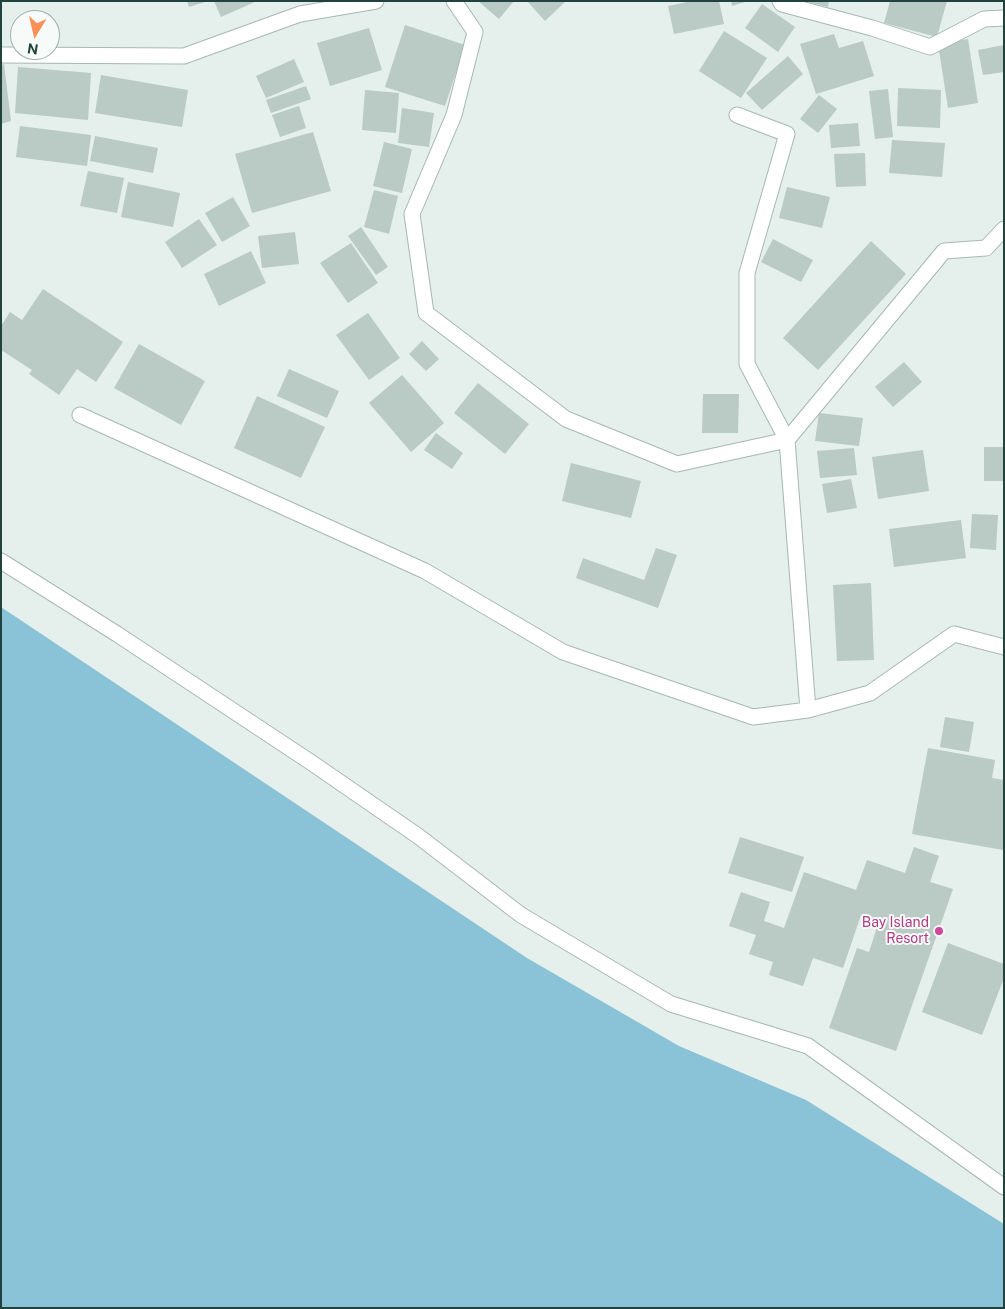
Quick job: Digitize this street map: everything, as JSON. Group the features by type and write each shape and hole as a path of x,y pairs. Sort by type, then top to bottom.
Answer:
{"street":[{"path":"1,55 184,56 298,8 376,1"},
{"path":"454,1 475,32 454,115 412,214 426,313 566,419 677,464 787,440 944,251 986,248 1004,229"},
{"path":"780,1 782,4 872,28 930,47 984,19 1004,18"},
{"path":"737,115 787,134 747,273 747,364 787,440 808,710"},
{"path":"80,415 425,572 563,652 753,717 808,710 870,693 954,634 1004,647"},
{"path":"1,561 126,640 320,768 418,836 521,915 671,1004 808,1046 1004,1187"}],"water":[{"path":"1,607 527,958 679,1046 806,1100 1004,1224 1004,1308 1,1308"}],"building":[{"path":"187,1 205,1 205,2 189,7"},
{"path":"214,1 257,1 221,17"},
{"path":"478,1 514,1 499,19"},
{"path":"527,1 566,1 545,21"},
{"path":"692,1 719,1 724,24 674,34 668,6"},
{"path":"731,1 745,1 745,2 732,6"},
{"path":"804,1 829,1 828,7"},
{"path":"890,1 947,1 937,37 884,23"},
{"path":"762,4 795,27 778,52 745,28"},
{"path":"405,25 465,45 445,106 385,87"},
{"path":"369,28 382,70 330,86 317,43"},
{"path":"724,31 767,58 741,98 699,71"},
{"path":"834,34 839,48 863,41 874,76 816,94 800,44"},
{"path":"968,39 978,103 948,108 938,44"},
{"path":"1004,45 1004,72 983,75 978,50"},
{"path":"788,56 803,74 762,110 746,93"},
{"path":"294,59 304,82 266,98 256,76"},
{"path":"4,64 11,121 1,124 1,65"},
{"path":"18,67 91,73 88,120 15,113"},
{"path":"101,75 188,90 182,127 95,113"},
{"path":"306,86 311,99 271,113 266,100"},
{"path":"898,88 941,90 940,128 897,126"},
{"path":"888,89 893,137 875,139 869,91"},
{"path":"365,90 399,93 396,133 362,130"},
{"path":"819,95 837,109 818,133 800,119"},
{"path":"299,106 306,128 280,137 272,115"},
{"path":"402,108 434,113 429,147 398,143"},
{"path":"858,123 860,146 831,148 829,125"},
{"path":"20,126 91,135 87,166 16,157"},
{"path":"313,132 331,191 252,213 235,154"},
{"path":"95,136 158,148 153,173 90,161"},
{"path":"892,140 945,143 942,177 889,173"},
{"path":"384,142 412,149 402,193 373,186"},
{"path":"865,153 866,186 836,187 834,154"},
{"path":"88,171 124,178 117,213 80,206"},
{"path":"128,182 180,193 173,227 121,217"},
{"path":"787,187 830,197 822,228 779,218"},
{"path":"374,190 398,196 389,234 364,227"},
{"path":"233,197 250,226 222,242 205,213"},
{"path":"199,219 217,245 182,268 165,242"},
{"path":"361,227 388,267 376,275 348,236"},
{"path":"295,232 299,264 262,268 258,236"},
{"path":"773,239 813,260 801,282 761,262"},
{"path":"871,241 906,274 818,370 783,338"},
{"path":"351,243 378,283 348,303 320,263"},
{"path":"251,251 266,283 219,306 204,274"},
{"path":"43,289 123,342 96,382 77,369 59,395 29,374 32,370 1,350 1,326 10,312 22,320"},
{"path":"368,313 400,358 369,380 336,335"},
{"path":"422,341 439,359 426,371 409,354"},
{"path":"139,344 205,381 181,425 114,388"},
{"path":"904,362 922,382 893,407 875,387"},
{"path":"289,369 339,391 327,418 277,396"},
{"path":"402,375 444,423 411,452 369,403"},
{"path":"478,383 529,424 505,454 454,413"},
{"path":"703,394 739,394 738,433 702,433"},
{"path":"257,396 325,427 301,478 234,448"},
{"path":"819,413 863,418 859,446 815,441"},
{"path":"436,433 463,453 452,469 424,450"},
{"path":"984,447 1004,447 1004,481 984,481"},
{"path":"854,448 857,475 820,478 817,451"},
{"path":"923,450 929,491 878,499 872,457"},
{"path":"571,463 641,481 631,518 562,501"},
{"path":"851,479 857,508 827,513 822,484"},
{"path":"972,514 998,515 996,550 970,548"},
{"path":"961,520 966,558 894,567 889,529"},
{"path":"656,548 677,555 658,608 576,578 583,558 644,580"},
{"path":"871,583 874,660 837,661 833,585"},
{"path":"945,717 974,722 969,752 940,747"},
{"path":"928,748 995,760 992,778 1004,780 1003,850 912,834"},
{"path":"740,837 804,857 792,892 728,873"},
{"path":"914,847 939,856 930,882 953,889 896,1051 829,1028 857,948 869,952 879,921 861,915 843,968 813,958 803,986 769,975 773,962 749,954 756,935 729,926 741,892 770,902 764,921 784,928 804,872 856,890 867,860 905,873"},
{"path":"948,943 1004,964 1004,978 982,1035 922,1012"}],"place":[{"name":"Bay Island Resort","path":"939,931"}]}
